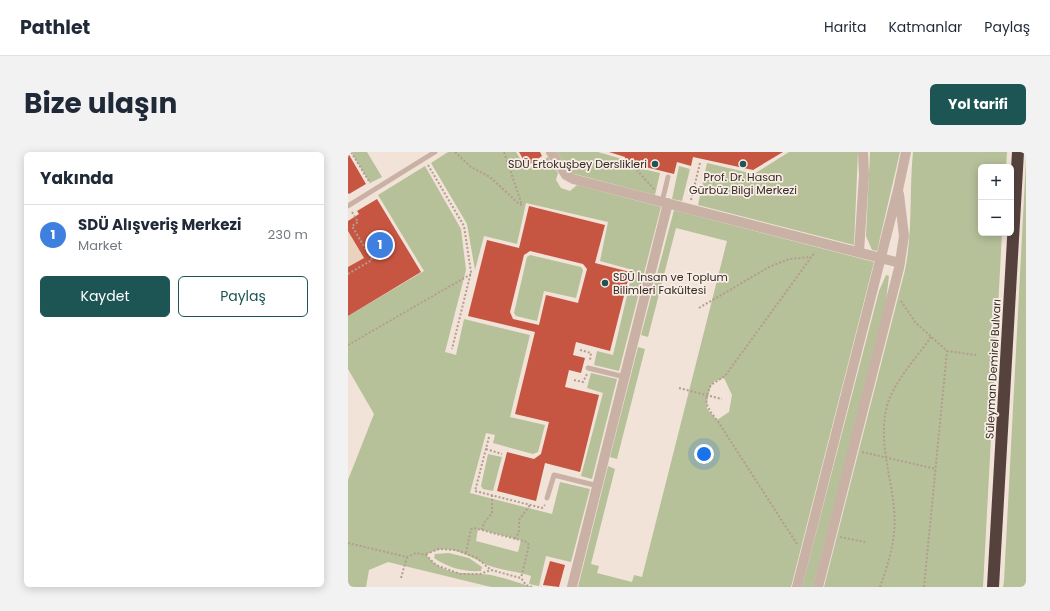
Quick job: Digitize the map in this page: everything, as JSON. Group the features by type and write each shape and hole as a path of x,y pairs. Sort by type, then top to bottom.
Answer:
{"highway":[{"name":"Süleyman Demirel Bulvarı","path":"993,587 1018,152"}],"street":[{"path":"551,152 564,173 570,178 900,263"},
{"path":"859,252 864,175 863,152"},
{"path":"797,587 881,258 906,152"},
{"path":"818,587 900,263 904,236 898,190"},
{"path":"572,587 625,377 664,201"}],"lane":[{"path":"348,206 434,152"},
{"path":"664,201 668,177"},
{"path":"588,368 625,377"},
{"path":"547,498 554,475 598,486"}],"path":[{"path":"351,152 370,183"},
{"path":"455,152 471,167 490,177 519,204 522,205 504,152"},
{"path":"688,209 700,163"},
{"path":"428,164 464,226 471,274 452,349"},
{"path":"634,167 664,201"},
{"path":"348,206 358,222 352,226 372,260 348,274"},
{"path":"801,550 717,420 709,412 706,405 711,385 725,376 818,248"},
{"path":"699,308 769,267 790,259 811,257"},
{"path":"348,345 471,274"},
{"path":"898,297 915,322 948,351 976,355"},
{"path":"880,587 891,549 895,523 883,430 887,405 898,384 931,337"},
{"path":"924,587 948,351"},
{"path":"679,388 722,399"},
{"path":"489,437 475,491 543,508 547,498"},
{"path":"486,449 502,454"},
{"path":"859,451 936,469"},
{"path":"482,530 484,523 492,513 492,495"},
{"path":"515,539 519,532 520,520 530,505"},
{"path":"466,553 472,529 482,530 527,542 529,545 521,578"},
{"path":"837,536 864,542"},
{"path":"348,542 407,557 416,553 426,555 436,565 451,572 474,575 491,570"},
{"path":"426,555 439,549 456,550 466,553 477,558 491,570 521,578 526,585 532,587"},
{"path":"401,578 407,557"}],"green space":[{"path":"351,152 367,152 382,177 370,183"},
{"path":"448,152 516,152 527,170 548,157 558,173 556,180 561,188 570,191 577,185 661,207 619,371 594,365 597,351 613,355 633,270 600,261 608,222 526,203 517,244 484,236 475,270 467,224 431,163"},
{"path":"557,152 598,152 622,159 621,164 660,173 655,195 571,173"},
{"path":"789,152 858,152 854,245 698,205 707,163 754,174"},
{"path":"870,152 900,152 877,251 872,250 866,236"},
{"path":"913,152 1007,152 1006,164 978,164 978,236 1002,236 983,587 824,587 905,270 909,241"},
{"path":"1026,159 1026,587 1003,587 1004,581"},
{"path":"425,166 461,229 466,270 445,352 456,355 464,319 530,335 510,417 545,425 538,452 533,454 493,443 495,435 486,433 470,493 552,514 560,482 590,489 571,562 546,556 539,586 529,584 531,576 494,567 462,553 448,549 433,551 426,555 438,566 444,569 458,573 493,575 532,587 491,587 388,562 369,570 366,587 348,587 348,480 374,414 348,369 348,316 424,271 378,195","holes":["478,529 521,540 518,552 476,541"]},
{"path":"679,166 690,169 682,201 672,199"},
{"path":"674,210 874,262 791,587 578,587 608,466 615,469 591,564 599,566 597,573 632,582 634,575 642,577 727,241 676,228 648,337 641,335","holes":["724,378 732,395 729,412 717,420 707,409 707,401 711,385 715,381"]},
{"path":"530,255 581,267 583,270 576,298 544,291 537,321 516,316 514,313 527,257"},
{"path":"886,275 889,276 885,309 813,587 802,587 879,291"},
{"path":"638,347 645,349 617,459 610,457"},
{"path":"591,373 617,379 592,479 581,476 603,393 587,388"},
{"path":"488,454 502,457 493,491 483,489 481,486"},
{"path":"449,553 469,558 482,567 481,571 456,569 434,558 435,554"}],"shaded area":[{"path":"348,231 364,258 348,267"}],"building":[{"path":"519,152 540,152 542,156 527,166"},
{"path":"609,152 783,152 753,170 693,157 691,166 677,162 674,174 625,162 625,157"},
{"path":"348,153 366,184 349,194 348,193"},
{"path":"377,199 421,272 348,316 348,267 364,258 348,231 348,221 359,214 357,211"},
{"path":"529,206 605,225 595,263 630,272 610,351 576,342 573,355 585,358 581,373 569,370 565,387 599,395 580,472 545,463 536,501 497,491 507,452 534,459 541,454 549,422 515,414 535,332 468,316 487,240 519,248","holes":["530,251 583,264 587,269 578,303 546,295 539,325 513,319 510,312 524,255"]},
{"path":"550,561 565,565 559,587 543,585"}],"place":[{"name":"SDÜ Ertokuşbey Derslikleri","path":"655,164"},
{"name":"Prof. Dr. Hasan Gürbüz Bilgi Merkezi","path":"743,164"},
{"name":"SDÜ Alışveriş Merkezi","path":"380,245"},
{"name":"SDÜ İnsan ve Toplum Bilimleri Fakültesi","path":"605,283"}]}
